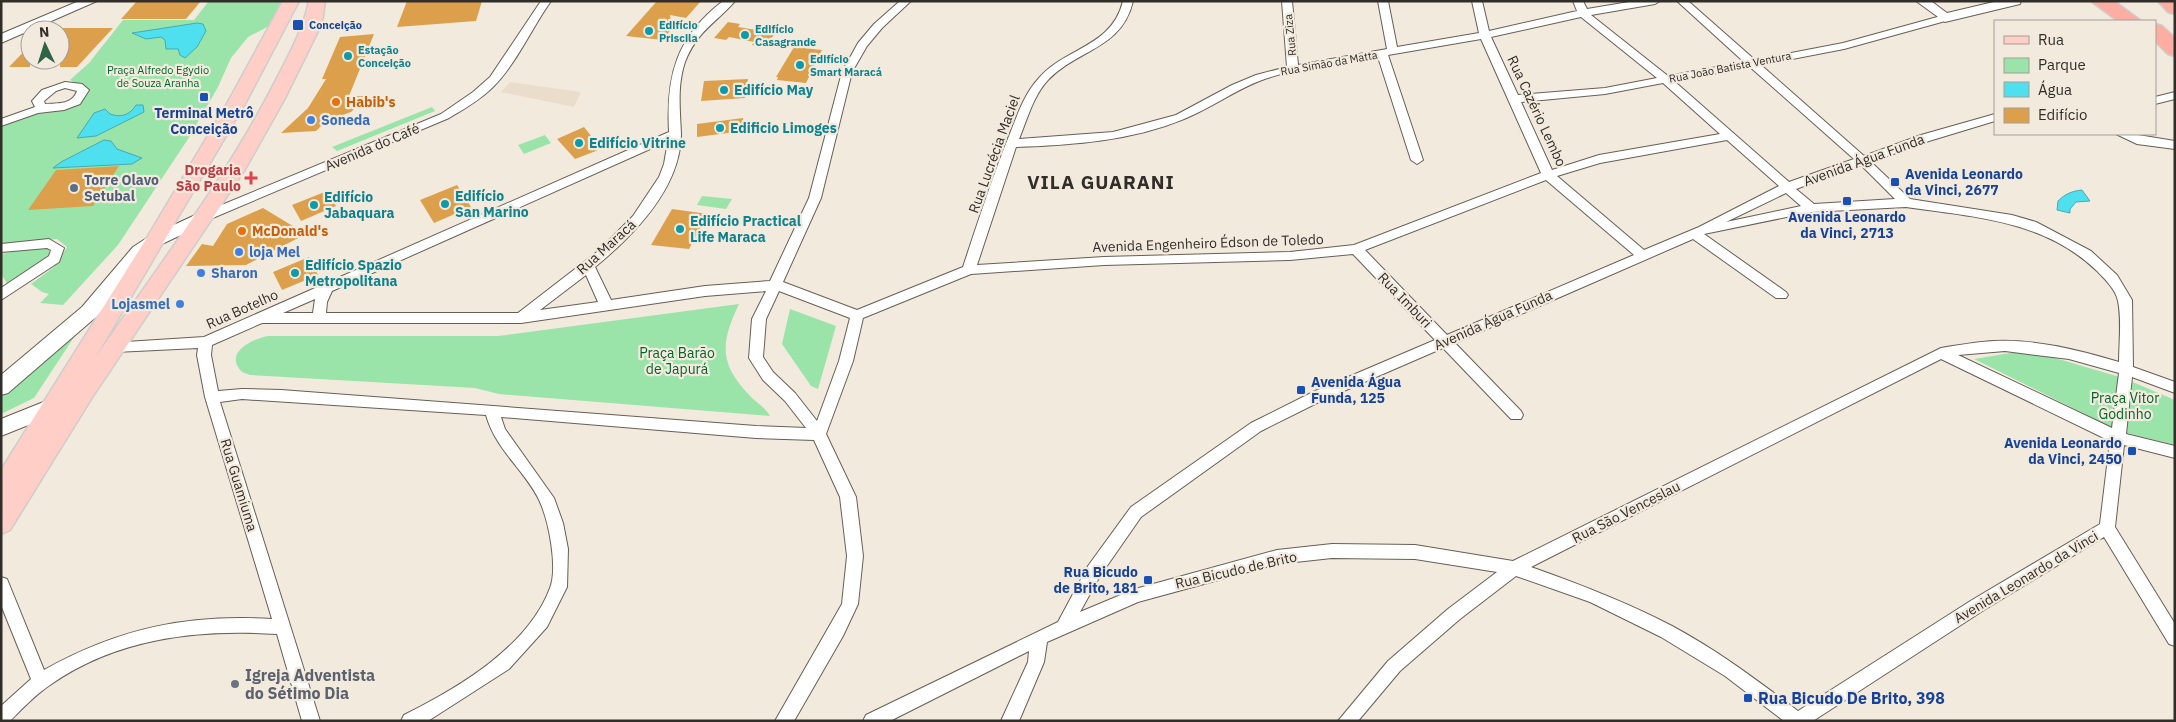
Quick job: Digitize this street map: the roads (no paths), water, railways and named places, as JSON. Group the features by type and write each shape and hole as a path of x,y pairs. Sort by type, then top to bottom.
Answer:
{"highway":[{"path":"2101,1 2130,20"},
{"path":"2124,1 2144,20"},
{"path":"2168,1 2175,8"}],"main road":[{"path":"1,491 156,240 202,143 291,1"},
{"path":"313,23 317,1"},
{"path":"1,523 84,393 204,217 275,100 313,23 331,1"},
{"name":"Avenida do Café","path":"1,387 89,312 140,252 156,240 204,217"},
{"path":"1,428 84,393"}],"street":[{"path":"1,39 91,1"},
{"name":"Avenida do Café","path":"204,217 432,122 474,98 495,78 534,15 546,1"},
{"name":"Rua Maracá","path":"522,318 626,232 656,196 675,152 674,88 686,51 705,21 730,1"},
{"path":"784,721 837,631 850,604 855,556 848,498 818,434 796,404 768,376 756,358 759,319 777,285 815,198 847,72 862,45 872,32 906,1"},
{"name":"Rua Lucrécia Maciel","path":"969,270 1012,143 1035,88 1046,75 1106,38 1122,22 1128,1"},
{"name":"Rua Ziza","path":"1287,1 1294,68"},
{"path":"1383,1 1387,53 1417,160"},
{"name":"Rua Cazério Lembo","path":"1477,1 1485,35 1548,175 1642,255"},
{"path":"1578,1 1583,13 1666,80 1731,136 1786,188 1811,208"},
{"name":"Rua Simão da Matta","path":"1012,143 1090,139 1148,128 1180,117 1236,87 1294,68 1485,35 1583,13 1655,1"},
{"path":"1682,1 1863,161 1906,203"},
{"path":"1922,1 1945,18 2015,1"},
{"name":"Rua João Batista Ventura","path":"1513,99 1592,93 1666,80 1872,40 1945,18"},
{"path":"2156,101 2175,95"},
{"path":"1,123 41,108"},
{"name":"Avenida Água Funda","path":"1064,627 1094,571 1136,512 1256,427 1318,396 1699,232 1718,220 1786,188 1925,138 1994,117"},
{"name":"Rua Botelho","path":"115,347 186,345 206,342 675,134"},
{"path":"2124,135 2137,140 2175,145"},
{"name":"Avenida Engenheiro Édson de Toledo","path":"857,316 969,270 1104,261 1290,256 1356,249 1548,175 1599,159 1731,136"},
{"name":"Avenida Leonardo da Vinci","path":"1699,232 1811,208 1906,203 2008,218 2032,225 2087,254 2112,278 2125,300 2126,370 2107,528 1978,605 1798,721"},
{"path":"1699,232 1781,295"},
{"path":"1,248 34,243 56,245 58,252 54,259 1,295"},
{"name":"Rua Imburi","path":"1356,249 1516,415"},
{"path":"588,265 607,306"},
{"path":"257,318 522,318 705,291 777,285 857,316 855,332 842,373 818,434"},
{"path":"319,318 320,302 328,287"},
{"name":"Rua Guamiuma","path":"206,342 204,355 212,397 283,627"},
{"path":"1941,353 2005,346 2043,350 2126,370 2175,388"},
{"path":"1941,353 2118,438 2175,452"},
{"name":"Rua São Venceslau","path":"1347,721 1394,666 1454,614 1514,568 1941,353"},
{"path":"212,397 242,394 281,395 756,432 818,434"},
{"path":"410,721 436,708 503,664 541,622 559,587 560,549 555,523 546,498 498,431 492,410"},
{"path":"2107,528 2175,639"},
{"name":"Rua Bicudo de Brito","path":"872,721 1039,638 1135,596 1198,577 1277,557 1332,551 1414,552 1514,568 1595,597 1666,632 1731,671 1798,721"},
{"path":"1,584 40,681"},
{"path":"1,718 40,681 87,655 128,637 186,626 242,624 283,627 312,721"},
{"path":"1010,721 1036,662 1039,638"}],"water":[{"path":"197,23 203,24 206,31 197,47 185,58 180,55 178,49 166,49 165,40 161,37 146,39 132,33"},
{"path":"136,105 143,105 144,112 96,136 77,138 94,113 105,109 110,114 121,116 131,111"},
{"path":"104,140 111,141 117,149 142,158 132,164 53,168 61,162"},
{"path":"2082,190 2090,201 2076,202 2070,209 2070,213 2057,210 2058,201 2069,193"}],"place":[{"name":"Conceição","path":"298,25"},
{"name":"Edifício Priscila","path":"649,31"},
{"name":"Edifício Casagrande","path":"745,35"},
{"name":"Estação Conceição","path":"348,56"},
{"name":"Edifício Smart Maracá","path":"800,65"},
{"name":"Edifício May","path":"724,90"},
{"name":"Terminal Metrô Conceição","path":"204,97"},
{"name":"Habib's","path":"336,102"},
{"name":"Soneda","path":"311,120"},
{"name":"Edificio Limoges","path":"720,128"},
{"name":"Edifício Vitrine","path":"579,143"},
{"name":"Drogaria São Paulo","path":"251,178"},
{"name":"Avenida Leonardo da Vinci, 2677","path":"1895,182"},
{"name":"Torre Olavo Setubal","path":"74,188"},
{"name":"Avenida Leonardo da Vinci, 2713","path":"1847,201"},
{"name":"Edifício San Marino","path":"445,204"},
{"name":"Edifício Jabaquara","path":"314,205"},
{"name":"Edifício Practical Life Maraca","path":"680,229"},
{"name":"McDonald's","path":"242,231"},
{"name":"loja Mel","path":"239,252"},
{"name":"Sharon","path":"201,273"},
{"name":"Edifício Spazio Metropolitana","path":"295,273"},
{"name":"Lojasmel","path":"180,304"},
{"name":"Avenida Água Funda, 125","path":"1301,390"},
{"name":"Avenida Leonardo da Vinci, 2450","path":"2132,451"},
{"name":"Rua Bicudo de Brito, 181","path":"1148,580"},
{"name":"Igreja Adventista do Sétimo Dia","path":"235,684"},
{"name":"Rua Bicudo De Brito, 398","path":"1748,698"}],"district":[{"name":"VILA GUARANI","path":"1101,182"}],"park label":[{"name":"Praça Alfredo Egydio de Souza Aranha","path":"158,76"},
{"name":"Praça Barão de Japurá","path":"677,362"},
{"name":"Praça Vitor Godinho","path":"2125,406"}]}
